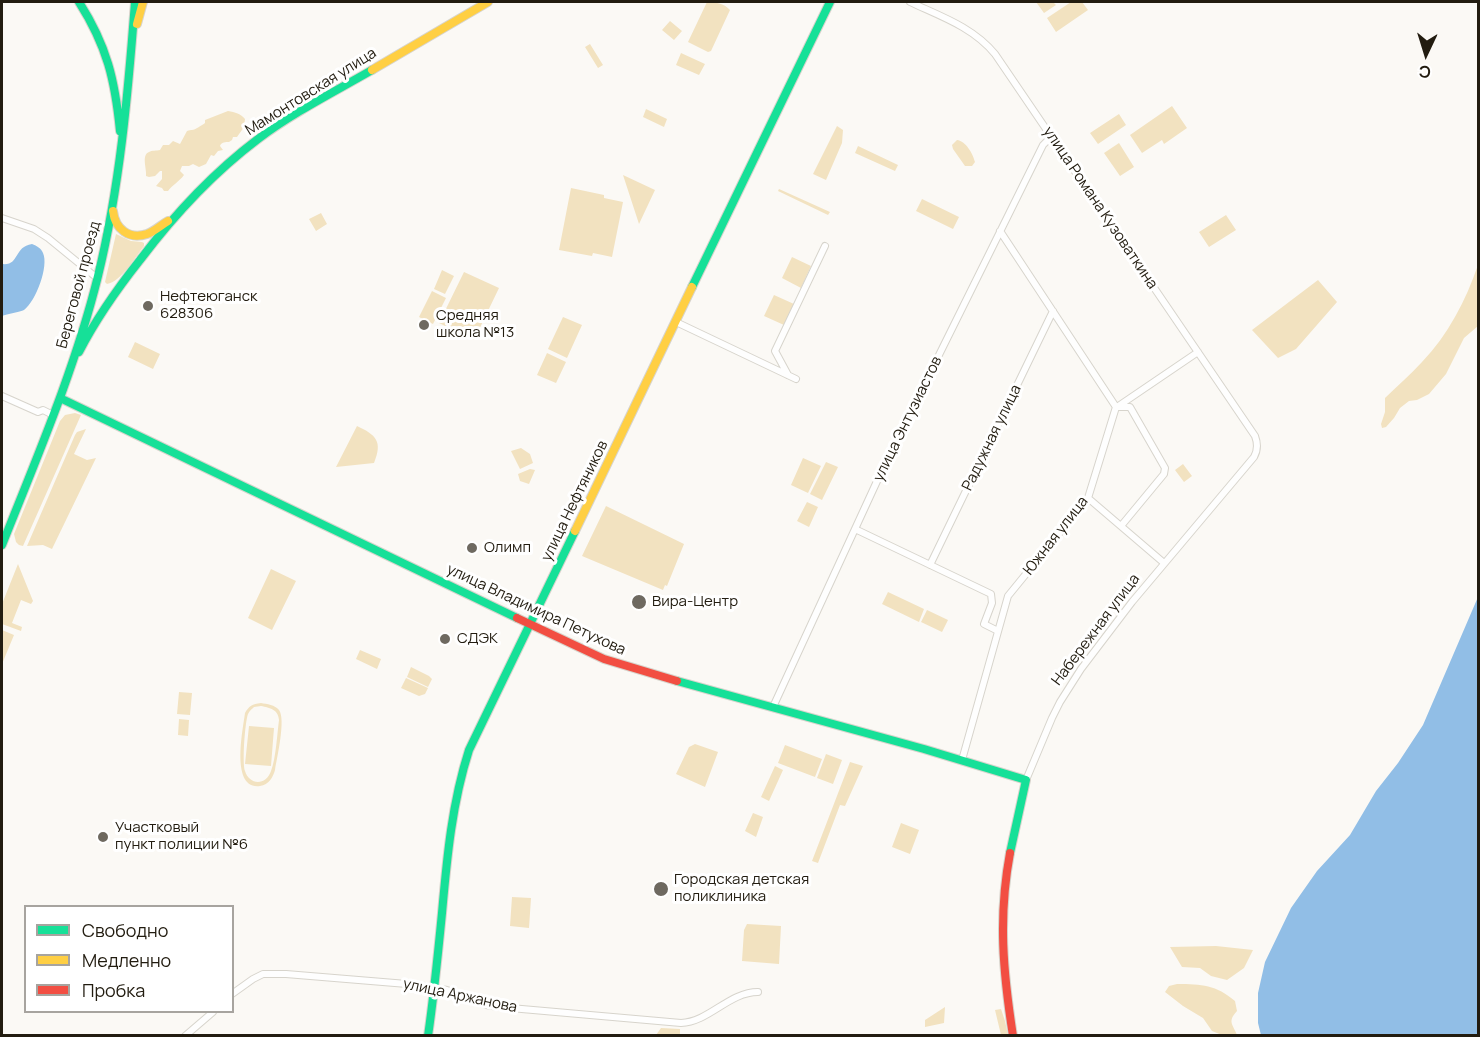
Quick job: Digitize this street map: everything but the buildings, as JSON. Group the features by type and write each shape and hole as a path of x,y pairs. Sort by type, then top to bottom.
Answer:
{"main road":[{"path":"79,2 98,32 116,86 122,154"},
{"path":"122,154 135,2"},
{"path":"132,44 143,2"},
{"name":"Мамонтовская улица","path":"2,545 70,369 87,335 106,304 176,216 230,163 270,130 488,2"},
{"name":"улица Нефтяников","path":"428,1035 448,841 459,782 466,759 830,2"},
{"name":"Береговой проезд","path":"70,369 88,315 97,278 122,154"},
{"path":"113,207 115,224 126,233 137,236 151,232 176,216"},
{"name":"улица Владимира Петухова","path":"60,398 530,625 616,664 963,760 1026,780"},
{"name":"Набережная улица","path":"1013,1035 1005,973 1002,921 1008,858 1026,780"}],"street":[{"name":"улица Романа Кузоваткина","path":"910,2 970,31 995,54 1256,436 1258,448"},
{"name":"улица Энтузиастов","path":"773,707 884,466 1043,145 1052,137"},
{"path":"2,218 34,229 97,278"},
{"path":"1000,231 1116,407"},
{"path":"788,375 775,351 825,246"},
{"name":"Радужная улица","path":"930,565 1053,311"},
{"path":"676,322 796,379"},
{"path":"1116,407 1198,351"},
{"path":"2,396 38,412 43,411 53,415"},
{"path":"1116,407 1130,407 1165,468 1164,474 1121,526"},
{"name":"Южная улица","path":"963,760 1008,596 1088,498 1116,407"},
{"name":"Набережная улица","path":"1026,780 1043,736 1070,685 1112,627 1254,457 1258,448"},
{"path":"1088,498 1164,563"},
{"path":"855,529 992,594 992,603 984,624 998,631"},
{"name":"улица Аржанова","path":"234,993 253,979 263,974 270,974 419,985 447,990 486,1005 499,1007 681,1023 693,1021 741,995 758,992"},
{"path":"185,1035 211,1013"}],"shaded area":[{"path":"707,2 722,4 730,10 711,51 708,52 688,42"},
{"path":"1036,2 1053,2 1056,5 1044,13"},
{"path":"1071,2 1082,2 1088,10 1056,32 1047,18"},
{"path":"670,21 682,31 674,40 662,30"},
{"path":"590,44 603,65 598,68 585,47"},
{"path":"681,53 705,64 699,75 676,65"},
{"path":"1172,106 1187,128 1164,144 1162,140 1142,153 1130,135"},
{"path":"646,109 667,119 664,127 643,117"},
{"path":"228,111 245,119 244,127 237,137 221,144 223,150 218,151 214,156 211,155 206,164 199,167 193,164 182,166 180,171 184,175 168,191 156,186 162,179 162,171 155,176 146,176 145,156 147,154 160,150 163,145 169,145 173,141 180,144 187,131 205,123 205,120"},
{"path":"1119,114 1126,125 1098,144 1090,133"},
{"path":"837,126 843,130 842,143 826,180 813,174"},
{"path":"957,140 966,145 971,152 975,162 972,166 965,166 953,149 952,145"},
{"path":"1119,143 1134,167 1120,176 1104,153"},
{"path":"858,146 898,165 895,171 855,153"},
{"path":"623,175 655,190 639,224"},
{"path":"571,188 604,195 604,198 623,202 612,257 559,250"},
{"path":"779,189 830,212 828,215 778,191"},
{"path":"922,199 959,217 953,229 916,211"},
{"path":"321,213 327,224 316,231 309,219"},
{"path":"1226,215 1236,230 1209,247 1199,232"},
{"path":"116,234 131,241 142,242 144,246 122,274 107,284 105,282"},
{"path":"792,257 811,266 801,288 782,278"},
{"path":"1478,265 1478,326 1464,338 1446,374 1429,394 1409,401 1400,408 1386,427 1382,428 1385,398 1431,352 1448,329 1462,304"},
{"path":"442,270 454,276 445,294 434,289"},
{"path":"464,272 499,288 474,340 439,323"},
{"path":"1318,280 1337,302 1296,349 1278,358 1252,330"},
{"path":"432,291 446,298 433,324 419,317"},
{"path":"774,295 794,304 784,325 764,316"},
{"path":"563,317 582,325 567,358 548,349"},
{"path":"135,342 160,354 153,369 128,357"},
{"path":"547,353 566,362 556,383 537,375"},
{"path":"75,413 81,415 23,546 19,545 14,534 60,421 65,415"},
{"path":"357,426 369,432 378,444 374,463 336,467"},
{"path":"86,429 74,454 87,460 96,458 52,549 43,545 27,546 75,435"},
{"path":"521,448 530,454 533,463 520,469 511,451"},
{"path":"803,458 821,466 808,493 791,485"},
{"path":"826,462 838,467 822,500 810,494"},
{"path":"1183,464 1192,476 1184,482 1175,470"},
{"path":"530,469 535,470 529,484 520,481 518,474"},
{"path":"807,502 818,507 809,527 797,521"},
{"path":"606,506 684,544 667,586 665,585 663,590 582,556"},
{"path":"18,564 33,601 31,604 21,600 12,623 22,627 21,631 2,624 2,604"},
{"path":"271,569 296,581 272,630 248,618"},
{"path":"888,592 924,609 919,622 882,604"},
{"path":"927,610 948,620 942,632 921,622"},
{"path":"2,630 14,635 2,664"},
{"path":"360,650 381,659 377,669 356,659"},
{"path":"411,667 432,679 428,687 407,677"},
{"path":"406,678 428,688 425,694 419,696 401,688"},
{"path":"179,692 192,693 190,715 177,714"},
{"path":"261,703 277,708 282,721 274,773 268,782 260,786 251,785 245,779 240,757 245,713 251,706","holes":["261,706 275,711 279,720 271,771 269,776 258,782 250,779 245,771 245,733 248,714 254,707"]},
{"path":"179,719 189,720 188,736 178,735"},
{"path":"249,726 274,728 271,766 245,764"},
{"path":"695,744 718,752 705,787 676,774 689,747"},
{"path":"785,745 822,759 815,777 778,763"},
{"path":"826,754 842,760 833,784 817,778"},
{"path":"850,762 863,766 845,806 840,805 818,863 812,861"},
{"path":"775,766 783,770 769,801 761,797"},
{"path":"753,813 763,817 756,837 745,831"},
{"path":"901,823 919,830 910,854 892,847"},
{"path":"512,897 531,898 529,928 510,926"},
{"path":"747,924 781,926 779,964 742,961 744,930"},
{"path":"1216,946 1253,950 1244,968 1227,980 1211,976 1200,968 1182,967 1170,947"},
{"path":"1177,984 1208,986 1235,1001 1237,1011 1232,1021 1237,1035 1222,1035 1212,1031 1203,1018 1165,992 1169,986"},
{"path":"945,1007 944,1023 925,1027 925,1020"},
{"path":"1001,1009 1008,1035 1001,1035 995,1010"},
{"path":"661,1028 680,1029 680,1035 656,1035"}],"water":[{"path":"32,244 41,250 44,259 43,274 37,291 24,310 2,316 2,264 12,262 22,249"},
{"path":"1478,597 1478,1035 1261,1035 1258,1023 1258,993 1265,962 1291,908 1317,871 1350,835 1376,791 1423,725"}],"traffic: fast":[{"path":"79,2 97,34 108,64 120,131"},
{"path":"2,545 67,379 98,276 118,174 135,2"},
{"path":"692,287 830,2"},
{"path":"79,352 131,271 166,227 210,180 241,152 272,129 372,70"},
{"path":"60,398 517,618"},
{"path":"428,1036 448,851 463,770 469,750 575,531"},
{"path":"677,681 924,749 1026,780 1010,853"}],"traffic: slow":[{"path":"137,24 143,2"},
{"path":"372,70 488,2"},
{"path":"113,211 120,228 134,235 147,234 168,221"},
{"path":"575,531 692,287"}],"traffic: jam":[{"path":"517,618 604,659 677,681"},
{"path":"1010,853 1004,900 1003,944 1013,1036"}],"place":[{"name":"Нефтеюганск 628306","path":"148,306"},
{"name":"Средняя школа №13","path":"424,325"},
{"name":"Олимп","path":"472,548"},
{"name":"Вира-Центр","path":"639,602"},
{"name":"СДЭК","path":"445,639"},
{"name":"Участковый пункт полиции №6","path":"103,837"},
{"name":"Городская детская поликлиника","path":"661,889"}]}
